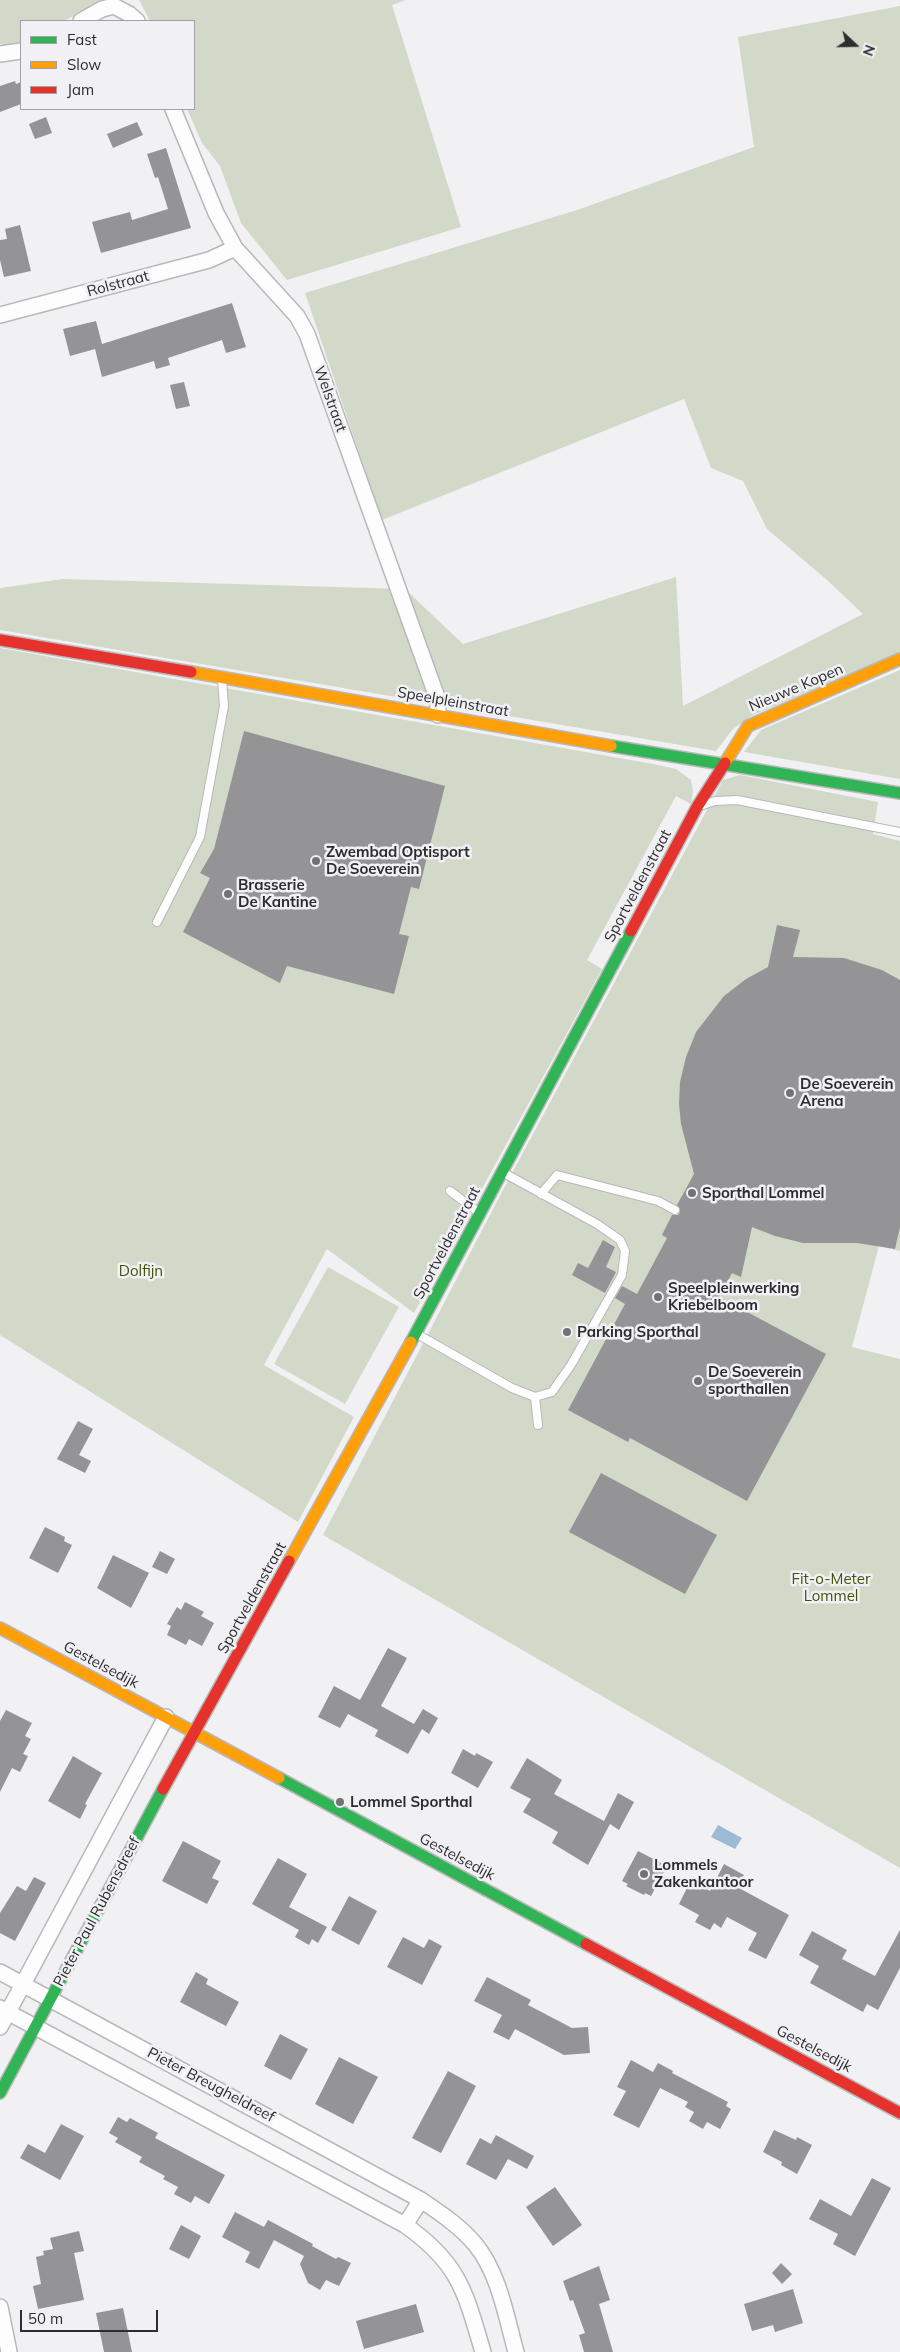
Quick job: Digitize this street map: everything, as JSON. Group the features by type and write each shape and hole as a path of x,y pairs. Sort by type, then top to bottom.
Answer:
{"street":[{"path":"83,20 114,6 136,20"},
{"path":"0,54 20,51"},
{"name":"Welstraat","path":"173,110 216,212 235,248 297,316 307,334 438,700 438,714"},
{"name":"Rolstraat","path":"0,316 209,260 235,248"},
{"name":"Speelpleinstraat","path":"0,640 438,714 722,765 900,793"},
{"name":"Nieuwe Kopen","path":"722,765 748,726 900,659"},
{"name":"Sportveldenstraat","path":"194,1732 416,1333 697,807 722,765"},
{"name":"Gestelsedijk","path":"0,1628 900,2113"},
{"name":"Pieter Paul Rubensdreef","path":"0,2027 4,2010 22,1984 166,1717"},
{"name":"Pieter Paul Rubensdreef","path":"0,2093 194,1732"},
{"name":"Pieter Breugheldreef","path":"0,1972 421,2200 461,2230 475,2244 488,2264 516,2352"},
{"name":"Pieter Breugheldreef","path":"4,2010 36,2025 405,2226 428,2242 443,2257 459,2279 483,2352"},
{"path":"405,2226 421,2200"},
{"path":"0,2306 3,2333 9,2352"}],"lane":[{"path":"157,922 200,837 224,706 222,677"},
{"path":"697,807 715,801 737,800 900,832"},
{"path":"416,1333 512,1388 534,1397 552,1392 571,1366 622,1274 625,1252 620,1240 596,1224 502,1172"},
{"path":"541,1194 558,1175 658,1201 675,1210"},
{"path":"450,1191 480,1213"},
{"path":"534,1397 538,1425"}],"green space":[{"path":"0,0 103,0 66,20 20,20 20,43 6,46 0,44"},
{"path":"139,0 406,0 392,5 461,227 287,280 241,223 220,166 202,143 187,110 195,110 195,20 149,20"},
{"path":"900,6 900,653 753,715 733,729 716,751 0,630 0,588 63,579 405,589 463,644 676,577 683,706 863,614 827,580 767,529 743,481 711,468 684,399 382,520 305,293 577,210 754,147 738,37"},
{"name":"Dolfijn","path":"0,648 653,764 676,769 691,780 693,791 691,804 676,796 587,960 602,969 414,1313 327,1249 264,1365 354,1417 298,1522 0,1335"},
{"path":"900,670 900,779 744,752 761,730"},
{"name":"Fit-o-Meter Lommel","path":"740,775 878,802 873,834 900,841 900,1251 879,1246 852,1347 900,1359 900,1868 323,1535 503,1190 723,780"},
{"path":"328,1267 399,1307 345,1404 274,1364"}],"water":[{"path":"718,1825 742,1838 735,1849 711,1837"}],"building":[{"path":"15,81 16,84 20,82 20,104 0,112 0,86"},
{"path":"46,117 52,133 35,139 29,124"},
{"path":"137,122 143,135 113,148 107,134"},
{"path":"166,148 191,228 101,253 92,222 130,212 132,220 168,209 158,177 155,178 147,154"},
{"path":"20,225 31,271 4,277 0,260 0,240 7,239 5,229"},
{"path":"232,303 246,347 226,353 222,340 168,358 170,365 156,369 154,361 102,377 95,349 70,356 63,329 96,321 102,344"},
{"path":"184,382 190,406 176,409 170,385"},
{"name":"Zwembad Optisport De Soeverein","path":"244,731 445,786 419,889 411,887 399,934 409,936 394,994 287,966 280,983 183,932 210,878 200,873 214,849"},
{"path":"777,925 800,930 793,957 844,958 882,970 900,980 900,1227 895,1249 857,1243 803,1243 775,1236 752,1227 741,1277 732,1273 719,1297 826,1354 747,1501 630,1438 628,1442 568,1410 625,1304 615,1298 622,1286 637,1294 667,1238 662,1235 672,1215 678,1215 680,1212 677,1205 694,1174 681,1124 679,1104 680,1082 686,1057 696,1032 724,996 746,979 768,967"},
{"path":"603,1240 615,1247 606,1267 616,1272 605,1293 572,1275 578,1263 588,1268"},
{"path":"78,1421 93,1429 79,1455 91,1461 85,1473 57,1459"},
{"path":"601,1473 717,1535 685,1594 569,1532"},
{"path":"45,1527 65,1537 64,1541 72,1545 58,1573 29,1558"},
{"path":"160,1551 175,1559 167,1574 152,1567"},
{"path":"113,1555 149,1573 131,1608 97,1588"},
{"path":"185,1602 204,1612 201,1616 214,1623 202,1646 189,1639 186,1645 167,1635 171,1626 167,1624 177,1607 181,1610"},
{"path":"388,1648 407,1658 381,1706 414,1724 423,1709 438,1718 429,1734 422,1729 408,1754 375,1736 378,1730 348,1714 340,1728 318,1717 334,1686 360,1700"},
{"path":"6,1710 32,1723 25,1736 31,1739 23,1754 28,1756 20,1772 12,1768 0,1792 0,1721"},
{"path":"463,1749 475,1756 476,1753 493,1762 478,1788 451,1773"},
{"path":"73,1756 102,1773 85,1804 87,1805 80,1819 48,1801"},
{"path":"527,1758 562,1780 554,1794 604,1821 618,1793 634,1802 619,1830 610,1824 588,1865 552,1843 558,1832 523,1812 531,1799 510,1788"},
{"path":"183,1841 221,1861 212,1878 219,1881 207,1904 162,1881"},
{"name":"Lommels Zakenkantoor","path":"638,1851 667,1866 651,1896 645,1893 644,1895 626,1886 628,1884 622,1881"},
{"path":"278,1858 307,1874 289,1907 327,1927 318,1943 312,1939 309,1945 295,1937 299,1930 252,1904"},
{"path":"724,1864 744,1875 737,1887 789,1915 766,1959 748,1950 757,1933 727,1917 721,1928 714,1923 710,1930 695,1922 699,1915 679,1904 691,1880 710,1891"},
{"path":"34,1877 46,1883 15,1941 0,1933 0,1913 17,1886 26,1891"},
{"path":"349,1896 377,1911 359,1945 331,1930"},
{"path":"900,1930 900,1968 878,2010 867,2004 863,2012 810,1983 819,1966 799,1955 812,1931 847,1950 842,1959 875,1976"},
{"path":"403,1937 424,1948 429,1939 442,1946 422,1985 387,1967"},
{"path":"196,1972 208,1979 206,1984 239,2002 226,2026 180,2002"},
{"path":"487,1977 531,2000 528,2005 572,2028 588,2027 590,2053 564,2055 515,2029 509,2040 493,2032 502,2015 474,2001"},
{"path":"280,2034 308,2049 291,2080 264,2066"},
{"path":"339,2057 378,2077 353,2124 315,2104"},
{"path":"631,2060 653,2072 658,2063 673,2071 672,2073 728,2102 726,2106 731,2109 720,2129 707,2122 703,2129 689,2121 694,2112 685,2107 688,2102 660,2088 639,2128 613,2115 626,2091 617,2087"},
{"path":"448,2071 476,2086 441,2153 412,2138"},
{"path":"118,2117 127,2122 130,2118 158,2133 155,2138 225,2175 209,2204 195,2196 191,2203 174,2194 178,2187 163,2179 165,2176 139,2162 142,2157 115,2142 118,2138 109,2133"},
{"path":"61,2124 84,2136 60,2180 20,2158 28,2144 45,2153"},
{"path":"774,2130 796,2140 797,2137 812,2145 797,2174 781,2165 782,2162 763,2152"},
{"path":"496,2135 534,2156 527,2169 508,2159 496,2180 466,2164 480,2138 491,2144"},
{"path":"872,2178 891,2188 855,2256 833,2244 838,2234 809,2219 820,2199 851,2216"},
{"path":"555,2187 582,2225 553,2246 526,2207"},
{"path":"235,2212 264,2227 268,2220 313,2244 312,2246 336,2259 338,2257 351,2263 339,2286 326,2280 320,2290 308,2283 300,2264 304,2256 274,2240 259,2269 245,2262 250,2252 222,2237"},
{"path":"181,2225 201,2236 189,2259 169,2249"},
{"path":"79,2231 84,2251 74,2253 84,2300 38,2309 33,2286 41,2284 36,2257 44,2255 43,2251 53,2249 50,2238"},
{"path":"781,2263 792,2274 782,2284 772,2273"},
{"path":"599,2266 610,2300 599,2304 613,2352 584,2352 579,2335 585,2333 573,2300 570,2301 563,2281"},
{"path":"793,2289 803,2323 775,2332 773,2325 752,2331 744,2304"},
{"path":"416,2304 424,2332 364,2349 356,2321"},
{"path":"123,2308 132,2352 104,2352 96,2313"}],"traffic: fast":[{"path":"611,746 900,793"},
{"path":"411,1342 631,931"},
{"path":"279,1778 586,1944"},
{"path":"0,2093 163,1789"}],"traffic: slow":[{"path":"725,763 748,726 900,659"},
{"path":"191,672 611,746"},
{"path":"289,1561 411,1342"},
{"path":"0,1628 279,1778"}],"traffic: jam":[{"path":"0,640 191,672"},
{"path":"631,931 697,807 725,763"},
{"path":"163,1789 289,1561"},
{"path":"586,1944 900,2113"}],"place":[{"name":"Zwembad Optisport De Soeverein","path":"316,861"},
{"name":"Brasserie De Kantine","path":"228,894"},
{"name":"De Soeverein Arena","path":"790,1093"},
{"name":"Sporthal Lommel","path":"692,1193"},
{"name":"Speelpleinwerking Kriebelboom","path":"658,1297"},
{"name":"Parking Sporthal","path":"567,1332"},
{"name":"De Soeverein sporthallen","path":"698,1381"},
{"name":"Lommel Sporthal","path":"340,1802"},
{"name":"Lommels Zakenkantoor","path":"644,1874"}]}
